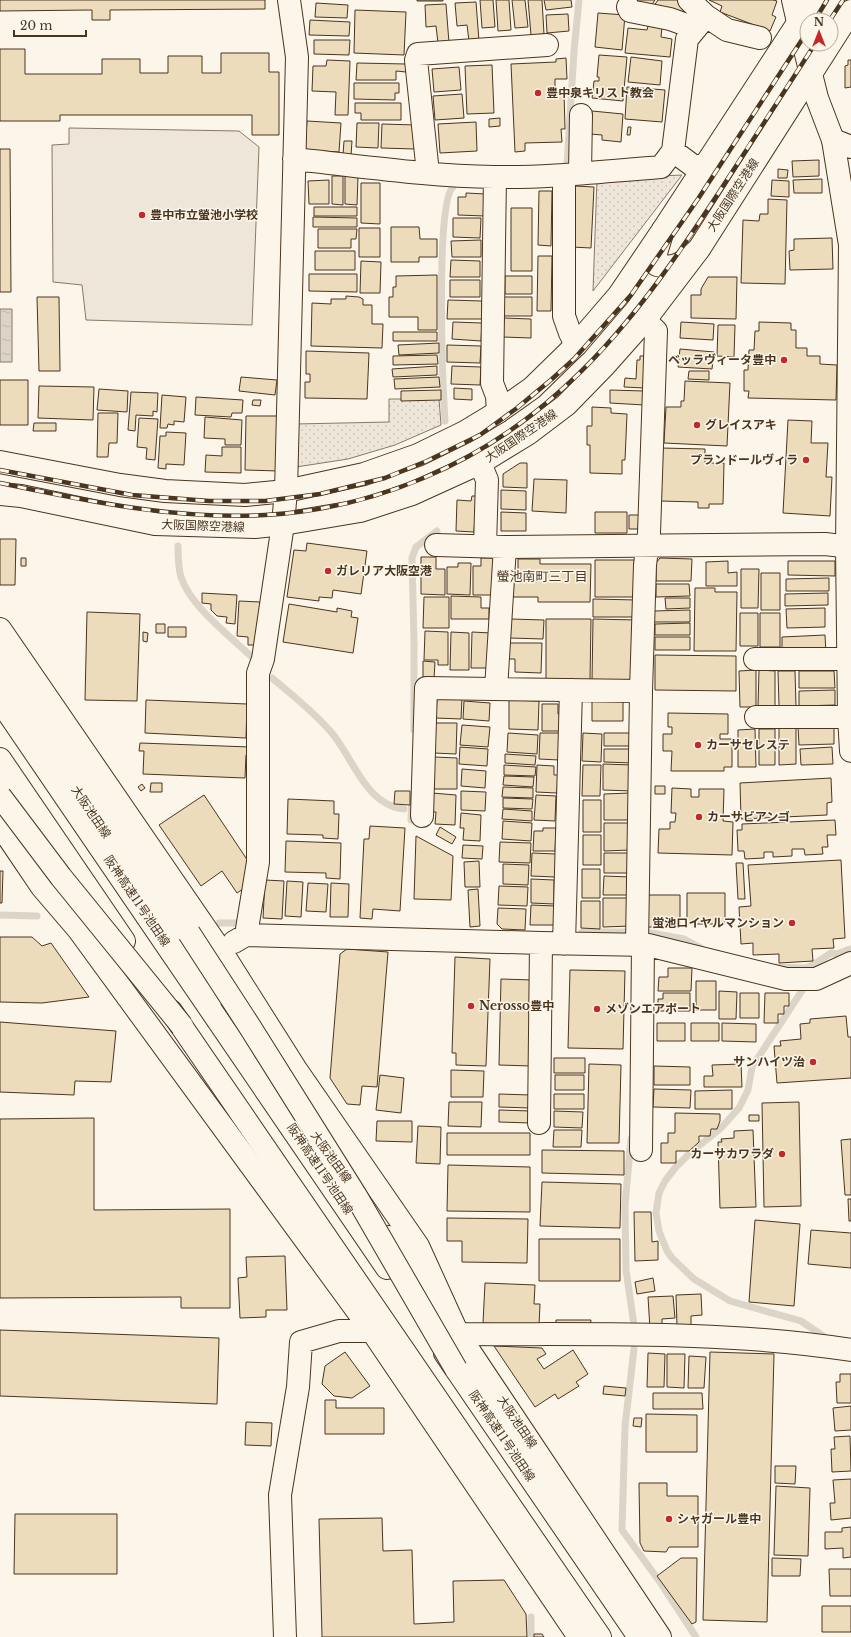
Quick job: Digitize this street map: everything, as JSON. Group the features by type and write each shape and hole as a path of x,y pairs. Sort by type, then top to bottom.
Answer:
{"main road":[{"path":"246,935 258,862 258,674 263,660 284,524 286,491 297,57 289,0"},
{"path":"689,0 700,22"},
{"path":"793,0 810,76 817,98 842,143 850,245 848,660 851,751"},
{"path":"0,462 120,485 165,491 245,495 286,491 364,474 418,455 465,432 498,412 532,388 576,345 619,295 663,230 812,0"},
{"path":"628,7 630,11 670,19 700,22 760,38"},
{"name":"大阪国際空港線","path":"0,494 21,496 155,524 255,527 284,524 360,511 412,494 480,463 529,433 566,405 605,365 645,320 699,249 851,11"},
{"path":"294,159 428,173 495,177 572,174 661,167 673,151 687,39 700,22"},
{"path":"428,173 416,60 418,54 548,45"},
{"path":"576,345 564,316 572,174 581,115"},
{"path":"673,151 692,165 704,167"},
{"path":"495,177 492,383 497,396 498,412"},
{"path":"663,230 656,253 657,265 667,268 682,263 699,249"},
{"path":"641,1150 641,692 645,565 648,545 656,331 645,320"},
{"path":"480,463 487,480 495,547 496,690"},
{"path":"436,545 495,547 825,544 849,547"},
{"path":"0,629 221,951 295,1068 418,1246 458,1334 716,1336 773,1340 842,1349"},
{"path":"0,653 189,933 250,1027 356,1196 456,1369"},
{"path":"755,659 848,660"},
{"name":"大阪池田線","path":"0,678 278,1082 458,1334 660,1637"},
{"path":"422,816 426,688 641,692"},
{"path":"564,944 571,690"},
{"name":"阪神高速11号池田線","path":"0,701 638,1637"},
{"path":"756,717 849,717"},
{"path":"0,759 600,1637"},
{"path":"0,781 41,858 44,868 42,887"},
{"path":"0,796 61,877 182,1026"},
{"path":"0,825 42,887 78,929 372,1331 580,1637"},
{"path":"221,951 246,935 541,944 648,945 786,979 816,979 851,963"},
{"path":"539,1123 541,944"},
{"path":"285,1637 280,1495 298,1387 301,1342 339,1331 372,1331"}],"shaded area":[{"path":"69,128 239,131 259,147 252,325 86,320 82,285 53,282 52,145 69,144"},
{"path":"682,175 593,291 597,179"},
{"path":"389,399 439,399 441,425 395,445 348,459 296,467 295,424 389,422"}],"water":[{"path":"0,309 12,309 12,362 0,362"}],"building":[{"path":"0,0 265,0 265,9 110,10 110,20 92,20 92,10 0,11"},
{"path":"443,0 443,1 417,1"},
{"path":"480,0 493,0 495,27 482,28"},
{"path":"496,0 509,0 511,30 498,31"},
{"path":"512,0 525,0 528,27 515,28"},
{"path":"528,0 542,0 544,34 531,35"},
{"path":"544,0 571,0 572,7 546,10"},
{"path":"633,0 655,0 647,12"},
{"path":"658,0 680,0 689,11 683,19 653,7"},
{"path":"709,0 777,1 772,15 776,17 770,31 720,12 722,6"},
{"path":"476,2 479,41 469,41 467,25 457,26 455,3"},
{"path":"316,3 348,5 347,18 315,17"},
{"path":"446,4 449,43 438,43 436,26 426,27 425,5"},
{"path":"355,10 406,12 404,55 354,53"},
{"path":"598,13 625,15 622,50 595,47"},
{"path":"568,14 569,31 547,33 546,15"},
{"path":"310,20 350,22 349,36 309,35"},
{"path":"648,26 662,27 661,37 672,39 670,57 625,53 628,28 647,30"},
{"path":"314,40 350,40 349,55 314,54"},
{"path":"0,49 25,49 25,74 102,74 102,59 140,59 140,73 168,73 168,56 202,56 202,73 221,73 221,53 269,53 269,72 279,72 279,135 252,135 252,115 60,115 60,121 0,121"},
{"path":"599,55 627,57 623,101 592,98 594,81 599,81 599,77 597,77"},
{"path":"631,57 662,61 660,85 628,82"},
{"path":"566,58 567,79 555,79 555,92 564,92 565,129 561,129 562,142 525,143 525,151 515,152 511,64 556,62 556,59"},
{"path":"327,60 350,61 348,115 335,115 336,92 312,91 313,66 326,66"},
{"path":"848,60 851,60 851,87 845,88 845,66 848,65"},
{"path":"357,63 406,64 406,72 396,71 396,80 356,80"},
{"path":"492,65 494,113 467,114 465,66"},
{"path":"459,67 461,90 434,92 432,69"},
{"path":"354,83 399,83 399,93 395,93 395,100 354,99"},
{"path":"627,87 665,90 662,122 625,119"},
{"path":"462,94 464,118 435,120 433,96"},
{"path":"355,103 401,103 401,120 361,120 361,113 355,113"},
{"path":"592,111 623,114 621,142 602,140 602,135 590,134"},
{"path":"500,118 500,126 489,127 489,119"},
{"path":"307,121 341,123 339,152 305,150"},
{"path":"476,122 477,151 440,153 438,124"},
{"path":"357,123 379,123 378,148 356,147"},
{"path":"382,124 416,125 415,149 381,148"},
{"path":"628,127 631,127 630,135 627,135"},
{"path":"344,141 352,141 351,156 343,155"},
{"path":"0,149 10,149 11,292 0,292"},
{"path":"819,160 819,176 793,177 792,161"},
{"path":"778,169 788,170 787,178 778,178"},
{"path":"345,175 358,176 357,205 345,204"},
{"path":"332,176 343,176 343,205 332,204"},
{"path":"822,179 822,193 794,193 793,180"},
{"path":"329,180 329,204 309,204 308,181"},
{"path":"772,180 789,181 789,197 771,196"},
{"path":"361,183 380,183 380,224 361,223"},
{"path":"575,186 594,187 591,248 572,247"},
{"path":"539,191 552,191 551,246 538,245"},
{"path":"466,193 486,194 485,216 458,215 458,197 466,197"},
{"path":"768,199 787,200 785,284 741,283 743,220 759,221 760,214 768,214"},
{"path":"314,207 357,207 357,216 314,216"},
{"path":"511,208 532,208 532,271 511,271"},
{"path":"313,217 357,218 357,227 313,227"},
{"path":"453,218 481,218 480,238 453,237"},
{"path":"391,227 419,227 420,239 437,239 437,257 419,257 419,262 391,262"},
{"path":"359,228 380,228 380,257 359,257"},
{"path":"318,229 357,229 356,239 351,239 351,248 318,248"},
{"path":"832,238 833,269 790,270 789,251 794,250 794,239"},
{"path":"481,240 481,257 452,257 451,241"},
{"path":"315,251 355,251 355,270 315,270"},
{"path":"538,256 552,256 551,311 537,311"},
{"path":"451,260 480,261 480,277 450,277"},
{"path":"361,261 381,262 380,293 360,293"},
{"path":"309,274 357,274 357,292 309,291"},
{"path":"437,275 437,330 418,330 418,317 389,317 389,297 393,297 393,287 396,287 396,276"},
{"path":"505,276 532,276 532,294 505,294"},
{"path":"708,277 737,277 736,319 691,318 691,295 701,295 701,289"},
{"path":"450,280 480,280 480,297 450,297"},
{"path":"346,296 359,297 363,299 363,305 372,305 372,324 383,324 382,348 311,346 312,303 331,304 331,299 346,299"},
{"path":"37,297 59,297 60,371 39,371"},
{"path":"504,297 532,297 532,316 504,316"},
{"path":"448,300 482,301 482,319 447,319"},
{"path":"504,318 531,319 531,338 503,337"},
{"path":"453,322 482,323 481,341 452,339"},
{"path":"681,322 714,324 713,340 680,338"},
{"name":"ベッラヴィータ豊中","path":"759,322 791,323 791,330 796,330 796,348 807,348 807,356 820,356 820,364 837,365 836,400 748,398 749,391 744,391 744,370 748,370 749,350 754,350 755,331 759,331"},
{"path":"718,325 735,325 734,357 717,356"},
{"path":"393,332 437,332 437,341 393,341"},
{"path":"439,343 439,353 399,355 398,345"},
{"path":"447,345 481,346 480,363 447,362"},
{"path":"680,349 714,352 712,369 678,367"},
{"path":"306,351 369,353 367,399 305,398 305,382 310,382 310,374 306,374"},
{"path":"437,355 438,364 393,365 393,356"},
{"path":"640,356 646,356 645,388 624,387 625,378 636,379 637,360 640,360"},
{"path":"437,366 437,375 393,377 392,369"},
{"path":"452,366 481,367 480,385 451,384"},
{"path":"689,371 709,371 709,380 688,379"},
{"path":"241,377 277,380 275,395 239,391"},
{"path":"439,377 440,387 395,389 394,379"},
{"path":"0,380 28,380 28,425 0,425"},
{"name":"グレイスアキ","path":"685,381 730,383 727,446 664,443 666,407 681,407 681,401 684,401"},
{"path":"39,386 94,387 93,420 38,418"},
{"path":"454,388 472,389 472,400 454,399"},
{"path":"99,389 128,391 127,412 97,410"},
{"path":"441,390 441,400 401,401 401,391"},
{"path":"610,390 644,391 644,405 610,403"},
{"path":"131,392 158,393 157,412 153,411 153,416 136,415 135,431 128,430"},
{"path":"162,395 186,397 184,422 174,421 174,425 168,424 167,428 160,428"},
{"path":"196,397 243,400 242,413 232,413 231,417 195,415"},
{"path":"253,400 261,400 260,406 252,405"},
{"path":"592,407 611,408 611,413 627,414 625,460 622,460 622,474 590,473 590,445 587,445 587,426 592,426"},
{"path":"98,413 118,413 117,443 109,443 108,457 97,457"},
{"path":"246,416 279,416 279,471 245,470"},
{"path":"205,417 242,420 241,445 225,445 225,439 204,438"},
{"path":"139,418 158,419 155,460 146,459 147,448 137,447"},
{"name":"プランドールヴィラ","path":"788,420 812,421 811,443 828,443 826,477 832,477 830,516 783,513"},
{"path":"34,423 56,423 56,431 33,431"},
{"path":"166,432 186,433 184,465 166,464 166,469 158,468 160,436 166,436"},
{"path":"222,447 241,447 241,473 205,472 206,455 222,456"},
{"path":"661,448 705,449 705,463 724,463 723,504 709,504 709,508 698,508 698,502 660,501"},
{"path":"520,463 527,463 527,488 503,487 503,474"},
{"path":"534,479 567,480 566,513 532,511"},
{"path":"501,490 526,491 526,510 501,509"},
{"path":"472,496 480,496 475,517 474,532 456,531 457,500 471,501"},
{"path":"501,512 526,513 526,531 501,531"},
{"path":"595,512 627,512 627,533 595,533"},
{"path":"629,515 639,515 638,529 629,529"},
{"path":"0,539 16,539 15,585 0,585"},
{"name":"ガレリア大阪空港","path":"307,543 367,551 361,594 333,590 332,598 319,597 319,601 287,597 294,550 306,551"},
{"path":"421,557 436,557 436,569 445,569 445,595 421,594"},
{"path":"21,558 26,558 26,566 21,566"},
{"path":"481,558 491,558 497,562 497,595 473,595 473,566 481,566"},
{"path":"660,558 692,559 691,581 656,581 656,563"},
{"path":"518,559 540,559 540,564 591,564 590,602 538,602 538,597 513,597 513,578 518,578"},
{"path":"595,560 635,560 635,597 595,597"},
{"path":"728,561 728,573 737,572 737,586 706,586 706,562"},
{"path":"788,561 835,561 835,576 788,575"},
{"path":"458,563 471,563 470,595 447,594 447,567 458,567"},
{"path":"741,569 759,569 758,608 741,608"},
{"path":"761,573 780,573 780,610 761,610"},
{"path":"829,578 829,591 786,591 786,579"},
{"path":"656,584 689,584 690,596 656,597"},
{"path":"695,588 715,588 715,592 737,592 736,651 694,651"},
{"path":"202,593 237,595 235,624 226,623 227,617 217,616 211,610 211,604 202,603"},
{"path":"828,593 828,605 785,606 785,594"},
{"path":"451,596 481,597 481,608 489,608 489,619 451,619"},
{"path":"424,597 449,597 449,628 423,628"},
{"path":"665,598 690,598 690,608 666,609"},
{"path":"593,599 637,600 636,617 593,617"},
{"path":"239,601 260,602 257,645 248,645 248,637 237,636"},
{"path":"289,604 337,612 337,608 352,611 351,617 358,618 353,653 283,642"},
{"path":"825,608 825,627 787,628 786,609"},
{"path":"690,610 690,622 654,622 654,611"},
{"path":"87,612 140,614 137,701 85,700"},
{"path":"740,613 758,613 758,646 740,646"},
{"path":"760,613 780,613 780,647 760,647"},
{"path":"511,619 544,620 543,639 510,638"},
{"path":"546,619 591,619 590,681 546,681"},
{"path":"593,619 637,620 637,668 630,681 592,681"},
{"path":"690,623 690,635 655,635 655,624"},
{"path":"156,624 165,624 165,633 156,633"},
{"path":"168,627 186,627 186,637 168,637"},
{"path":"425,631 448,632 448,665 438,665 438,660 424,660"},
{"path":"143,632 148,633 147,642 143,641"},
{"path":"451,632 469,633 469,670 450,670"},
{"path":"472,632 491,633 491,668 471,668"},
{"path":"825,635 826,654 782,655 782,637"},
{"path":"655,637 690,637 690,650 655,650"},
{"path":"509,643 542,643 541,673 515,672 515,659 508,659"},
{"path":"655,655 736,656 736,691 655,690"},
{"path":"423,661 435,662 434,679 423,679"},
{"path":"756,670 756,707 740,707 739,671"},
{"path":"759,670 775,671 775,706 758,706"},
{"path":"778,671 795,671 796,706 779,706"},
{"path":"799,671 834,671 835,688 799,688"},
{"path":"835,690 835,705 799,706 799,691"},
{"path":"437,698 462,699 461,719 436,718"},
{"path":"146,700 247,704 246,738 145,733"},
{"path":"509,700 539,701 538,730 509,729"},
{"path":"464,701 490,703 489,721 463,719"},
{"path":"592,701 623,701 623,721 592,721"},
{"path":"542,704 558,704 558,714 563,714 563,731 542,731"},
{"name":"カーサセレステ","path":"668,713 728,714 728,734 720,734 720,739 732,739 732,767 724,767 724,771 671,771 672,751 663,751 663,734 672,734 672,727 668,727"},
{"path":"435,723 457,723 456,754 434,753"},
{"path":"462,725 490,727 488,747 460,745"},
{"path":"798,727 834,727 834,744 799,745"},
{"path":"779,728 796,728 796,764 779,765"},
{"path":"755,729 756,767 738,767 738,730"},
{"path":"759,729 775,729 775,765 759,765"},
{"path":"508,733 538,735 537,754 507,752"},
{"path":"540,733 560,733 559,760 539,759"},
{"path":"583,733 602,734 601,762 582,761"},
{"path":"604,733 634,733 634,746 604,746"},
{"path":"140,743 250,747 250,755 246,755 245,778 143,774 144,751 139,751"},
{"path":"460,747 488,749 487,766 459,764"},
{"path":"832,747 833,764 801,765 800,749"},
{"path":"604,749 634,749 633,763 604,762"},
{"path":"505,754 536,756 535,765 505,763"},
{"path":"434,757 457,758 457,789 434,789"},
{"path":"603,764 633,765 633,791 603,790"},
{"path":"504,765 536,767 535,776 504,775"},
{"path":"537,765 554,766 554,775 558,775 557,793 536,792"},
{"path":"583,765 601,765 600,796 582,796"},
{"path":"462,769 486,771 485,788 461,786"},
{"path":"504,776 534,777 533,787 503,785"},
{"path":"831,778 832,802 827,803 827,815 741,819 740,783"},
{"path":"151,783 162,783 162,792 150,792"},
{"path":"142,784 145,788 141,791 138,787"},
{"path":"655,786 665,786 665,794 655,794"},
{"path":"503,787 533,788 533,798 502,797"},
{"name":"カーサビアンゴ","path":"672,788 691,789 691,797 699,797 699,789 724,789 723,821 733,822 732,855 658,853 659,829 670,829 670,822 675,822 676,813 671,813"},
{"path":"395,791 410,791 410,805 394,804"},
{"path":"461,791 486,792 485,811 461,810"},
{"path":"432,793 456,795 455,825 435,824 436,812 431,812"},
{"path":"630,793 630,820 604,820 604,794"},
{"path":"204,795 250,864 246,887 237,893 222,871 201,886 159,825"},
{"path":"536,795 556,796 555,821 534,820"},
{"path":"503,798 533,799 532,809 503,808"},
{"path":"288,799 334,801 334,814 339,814 338,839 323,838 323,835 287,834"},
{"path":"583,800 601,800 601,832 583,832"},
{"path":"503,809 532,811 532,821 502,819"},
{"path":"461,813 481,815 480,841 463,840 464,828 460,828"},
{"path":"835,820 836,835 827,835 828,847 822,847 823,854 805,855 804,849 792,849 792,856 773,857 773,852 764,852 764,858 745,859 744,851 738,851 737,830 742,830 742,824"},
{"path":"503,821 532,823 531,841 502,839"},
{"path":"604,823 629,823 630,850 604,851"},
{"path":"370,826 405,828 400,911 373,909 372,919 360,918 364,839 369,839"},
{"path":"440,827 456,837 452,844 436,835"},
{"path":"543,828 556,828 555,851 533,851 534,831 543,831"},
{"path":"583,835 601,835 601,865 583,865"},
{"path":"416,836 453,856 451,900 414,899"},
{"path":"286,841 341,843 340,879 326,878 326,873 285,872"},
{"path":"500,842 531,843 530,863 499,862"},
{"path":"463,845 483,846 482,859 462,858"},
{"path":"532,853 556,854 555,877 531,876"},
{"path":"604,853 632,853 632,873 604,873"},
{"name":"蛍池ロイヤルマンション","path":"841,860 845,938 833,939 834,948 812,949 813,961 779,963 779,954 753,955 753,943 741,944 739,907 751,906 748,865"},
{"path":"479,861 480,887 465,887 464,862"},
{"path":"736,863 743,863 745,899 738,899"},
{"path":"503,864 529,865 528,885 503,884"},
{"path":"582,869 600,869 600,898 582,898"},
{"path":"0,871 3,871 2,903 0,903"},
{"path":"604,876 631,877 631,895 603,895"},
{"path":"531,879 554,880 554,904 531,903"},
{"path":"265,880 284,881 282,919 263,918"},
{"path":"287,881 303,882 301,917 285,916"},
{"path":"308,883 328,884 326,912 306,911"},
{"path":"331,883 349,884 348,917 330,917"},
{"path":"499,886 528,887 527,906 498,905"},
{"path":"478,889 480,926 470,927 468,890"},
{"path":"687,893 725,893 725,924 687,924"},
{"path":"647,895 680,895 680,927 647,927"},
{"path":"603,898 631,898 631,926 603,927"},
{"path":"581,901 600,901 600,929 581,928"},
{"path":"531,905 555,906 554,925 530,925"},
{"path":"498,908 526,909 525,930 502,929 497,924"},
{"path":"0,937 32,937 42,946 51,943 89,997 42,1003 0,1002"},
{"path":"347,949 388,952 377,1087 362,1086 360,1105 347,1104 330,1078 340,954"},
{"name":"Nerosso豊中","path":"455,957 490,959 486,1066 456,1065 456,1053 452,1053"},
{"path":"668,968 692,968 691,991 658,991 659,977 668,977"},
{"name":"メゾンエアポート","path":"570,970 625,971 623,1049 568,1048"},
{"path":"501,979 533,980 531,1066 499,1065"},
{"path":"696,981 716,981 716,1010 696,1010"},
{"path":"719,991 737,992 736,1019 719,1019"},
{"path":"663,993 690,993 690,1011 658,1011 658,999 663,999"},
{"path":"740,993 759,993 759,1018 740,1018"},
{"path":"765,993 789,993 789,1006 784,1006 784,1014 778,1014 778,1023 764,1023"},
{"name":"サンハイツ治","path":"846,1016 848,1037 851,1037 851,1078 777,1083 774,1046 781,1046 780,1041 801,1039 800,1024 810,1023 810,1019"},
{"path":"0,1022 116,1031 111,1082 75,1081 74,1095 0,1092"},
{"path":"657,1023 685,1023 685,1041 657,1041"},
{"path":"691,1023 719,1023 719,1041 691,1041"},
{"path":"722,1023 756,1024 756,1042 722,1041"},
{"path":"554,1058 585,1058 585,1073 554,1073"},
{"path":"589,1064 621,1065 619,1143 587,1143"},
{"path":"741,1064 742,1087 704,1087 704,1076 713,1076 712,1065"},
{"path":"654,1066 690,1067 690,1085 654,1085"},
{"path":"451,1070 484,1071 483,1097 451,1097"},
{"path":"380,1075 404,1078 401,1113 376,1110"},
{"path":"555,1075 584,1075 584,1090 555,1090"},
{"path":"654,1089 691,1090 690,1108 653,1107"},
{"path":"732,1090 732,1109 695,1109 695,1091"},
{"path":"499,1094 531,1095 530,1108 499,1107"},
{"path":"554,1094 584,1094 584,1109 554,1109"},
{"path":"449,1102 482,1102 481,1127 448,1126"},
{"name":"カーサカワラダ","path":"799,1102 801,1206 764,1207 762,1103"},
{"path":"499,1110 531,1111 530,1123 499,1122"},
{"path":"554,1111 583,1112 582,1128 554,1127"},
{"path":"675,1113 720,1114 720,1121 717,1129 711,1129 710,1136 699,1136 699,1142 689,1151 676,1151 676,1163 661,1163 661,1143 668,1143 668,1133 675,1133"},
{"path":"749,1115 759,1115 759,1121 749,1121"},
{"path":"94,1118 94,1210 230,1209 230,1308 181,1308 181,1297 0,1298 0,1119"},
{"path":"377,1121 412,1121 412,1142 376,1141"},
{"path":"418,1126 441,1127 440,1164 416,1163"},
{"path":"554,1130 582,1130 581,1147 553,1147"},
{"path":"753,1130 756,1207 720,1208 718,1142 722,1142 721,1139 734,1138 734,1131"},
{"path":"447,1133 530,1133 530,1155 447,1155"},
{"path":"851,1139 851,1195 845,1195 841,1140"},
{"path":"542,1150 624,1151 624,1175 542,1173"},
{"path":"448,1165 530,1167 530,1212 447,1211"},
{"path":"542,1182 621,1184 620,1228 540,1226"},
{"path":"848,1199 851,1199 851,1221 849,1221"},
{"path":"634,1212 651,1212 652,1242 658,1241 658,1260 635,1261"},
{"path":"447,1218 528,1219 527,1263 462,1262 462,1241 447,1241"},
{"path":"755,1220 800,1224 794,1306 749,1302"},
{"path":"811,1230 851,1233 851,1268 808,1264"},
{"path":"539,1239 620,1239 620,1281 539,1281"},
{"path":"285,1256 287,1310 266,1310 266,1317 240,1318 238,1278 247,1277 246,1257"},
{"path":"653,1278 655,1291 637,1294 635,1282"},
{"path":"485,1283 535,1285 534,1304 540,1304 539,1326 483,1323"},
{"path":"701,1294 702,1315 691,1316 691,1326 677,1326 676,1295"},
{"path":"673,1296 675,1318 662,1319 662,1328 650,1329 648,1297"},
{"path":"556,1320 591,1320 590,1328 556,1327"},
{"path":"0,1330 219,1338 217,1404 0,1396"},
{"path":"494,1346 542,1348 546,1354 537,1359 544,1369 573,1350 588,1374 576,1382 579,1386 558,1399 555,1394 535,1407"},
{"path":"345,1352 370,1386 352,1398 334,1396 322,1384 325,1366"},
{"path":"710,1352 774,1354 767,1622 703,1620"},
{"path":"648,1353 665,1354 664,1387 647,1387"},
{"path":"667,1354 685,1354 684,1388 667,1387"},
{"path":"689,1356 706,1357 704,1388 688,1388"},
{"path":"840,1374 851,1374 851,1403 837,1403 836,1382 840,1382"},
{"path":"604,1386 626,1388 625,1396 603,1394"},
{"path":"653,1393 702,1393 703,1409 653,1409"},
{"path":"325,1400 336,1400 336,1408 384,1408 384,1434 325,1434"},
{"path":"851,1406 851,1430 835,1431 833,1408"},
{"path":"646,1414 697,1415 697,1452 646,1452"},
{"path":"634,1418 642,1418 641,1427 633,1426"},
{"path":"246,1422 272,1423 271,1446 245,1445"},
{"path":"850,1436 851,1471 832,1472 831,1449 835,1449 834,1437"},
{"path":"775,1466 796,1466 795,1484 775,1483"},
{"path":"851,1479 851,1518 831,1520 830,1503 835,1503 833,1480"},
{"name":"シャガール豊中","path":"639,1483 667,1483 667,1496 698,1496 698,1547 669,1547 666,1552 644,1551 640,1543"},
{"path":"776,1486 810,1488 808,1556 774,1555"},
{"path":"15,1514 117,1514 117,1574 14,1574"},
{"path":"382,1518 383,1551 412,1550 414,1624 454,1622 453,1581 504,1580 526,1614 527,1637 322,1637 319,1519"},
{"path":"851,1527 851,1557 843,1558 843,1548 825,1549 825,1532 842,1532 842,1528"},
{"path":"681,1558 697,1558 696,1622 692,1624 657,1576"},
{"path":"772,1558 801,1559 800,1576 772,1576"},
{"path":"829,1569 851,1569 851,1596 830,1596"},
{"path":"822,1606 851,1606 851,1632 822,1632"},
{"path":"534,1634 542,1634 544,1637 534,1637"}],"waterway":[{"path":"567,166 574,51 579,0"},
{"path":"445,421 442,337 442,259 447,200 453,187"},
{"path":"414,730 412,558 416,547 437,531"},
{"path":"178,546 181,577 193,599 212,620 253,658"},
{"path":"272,678 310,711 331,732 339,742 361,778 379,799 391,806 404,809"},
{"path":"411,820 412,798"},
{"path":"0,915 37,916"},
{"path":"219,923 237,923"},
{"path":"582,932 630,932"},
{"path":"646,932 684,939 701,948"},
{"path":"777,967 806,968 831,953 837,954 850,949"},
{"path":"803,989 752,1067 748,1090 739,1108 721,1128 690,1153 675,1168 665,1181 659,1193 656,1213 659,1231 667,1251 672,1258 694,1279 730,1301 801,1321 829,1340"},
{"path":"631,1139 625,1205 626,1270 634,1325"},
{"path":"634,1349 625,1426 622,1530 660,1582 696,1637"},
{"path":"531,1617 531,1637"}],"railway":[{"path":"820,12 827,0"},
{"path":"835,12 843,0"},
{"path":"0,470 132,495 209,501 265,501 320,494 385,478 427,461 480,435 517,408 574,359 631,295 698,199 799,44"},
{"path":"0,483 132,508 165,512 198,515 265,515 306,511 346,503 385,492 423,478 460,461 495,441 528,418 559,392 606,345 649,293 688,239 810,52"}],"place":[{"name":"豊中泉キリスト教会","path":"538,93"},
{"name":"豊中市立螢池小学校","path":"142,215"},
{"name":"ベッラヴィータ豊中","path":"784,360"},
{"name":"グレイスアキ","path":"697,425"},
{"name":"プランドールヴィラ","path":"806,460"},
{"name":"ガレリア大阪空港","path":"328,571"},
{"name":"カーサセレステ","path":"698,745"},
{"name":"カーサビアンゴ","path":"699,817"},
{"name":"蛍池ロイヤルマンション","path":"792,923"},
{"name":"Nerosso豊中","path":"471,1006"},
{"name":"メゾンエアポート","path":"597,1009"},
{"name":"サンハイツ治","path":"813,1062"},
{"name":"カーサカワラダ","path":"782,1154"},
{"name":"シャガール豊中","path":"669,1519"}],"district":[{"name":"螢池南町三丁目","path":"542,576"}]}
